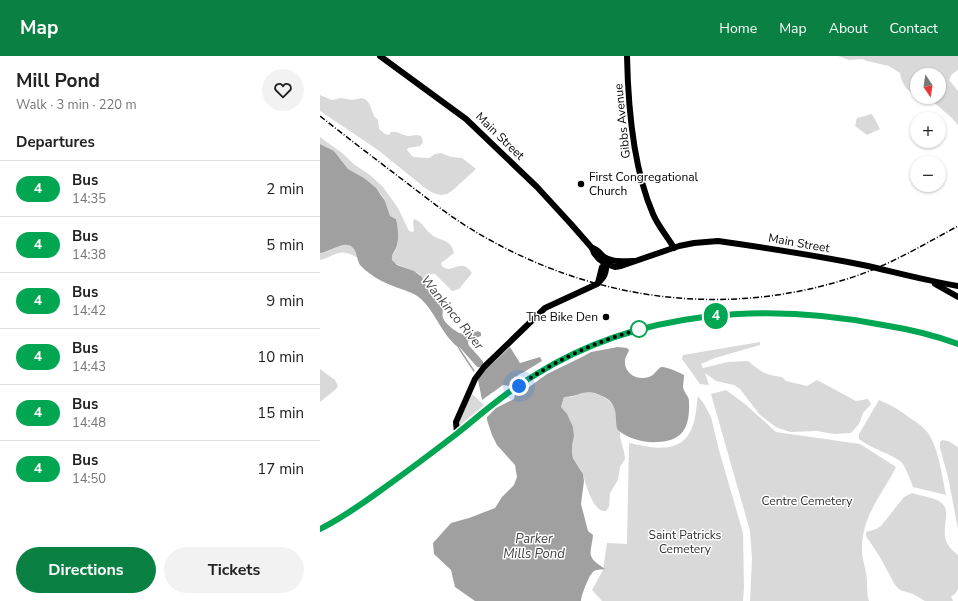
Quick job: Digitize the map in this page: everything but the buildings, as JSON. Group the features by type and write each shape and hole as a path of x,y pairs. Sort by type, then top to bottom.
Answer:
{"main road":[{"name":"Main Street","path":"380,56 466,119 537,187 592,248 597,249 607,263 636,260 694,243 718,241 882,269 906,274 930,282 958,286"},
{"name":"Gibbs Avenue","path":"627,56 630,103 637,161 652,213 658,225 674,248"},
{"path":"457,433 456,422 475,379 484,367 545,308 597,284 603,279 607,270 607,263"},
{"path":"930,282 958,296"},
{"path":"320,529 372,497 534,375 564,358 602,341 629,332 709,316 742,314 802,314 854,319 906,329 958,344"}],"green space":[{"path":"838,56 958,56 958,70 952,74 949,80 958,91 958,125 946,112 936,104 946,104 946,68 910,68 910,91 902,81 900,73 889,66 862,59 849,60"},
{"path":"320,95 332,100 341,98 352,100 362,98 365,99 369,103 374,116 378,120 379,129 385,134 389,135 393,132 408,136 421,136 423,142 420,146 408,148 407,150 413,157 429,158 435,154 441,153 451,157 462,158 476,169 447,194 440,195 433,193 378,150 320,111"},
{"path":"872,114 880,129 867,135 855,126 857,118"},
{"path":"320,137 370,175 383,187 398,208 409,231 414,231 414,219 434,236 444,240 450,245 454,253 441,263 442,266 450,269 464,266 472,273 459,289 452,291 435,274 431,274 425,280 418,273 394,263 392,256 398,240 396,219 390,216 381,194 364,178 348,169 334,151 320,144"},
{"path":"348,244 353,247 358,258 342,252 320,260 320,253"},
{"path":"760,342 760,345 715,358 701,364 703,368 728,362 748,361 756,368 771,375 782,377 786,381 807,386 817,380 856,401 868,399 871,404 863,413 859,424 851,433 834,434 817,431 790,432 776,427 760,415 740,389 734,385 716,381 705,373 709,385 700,384 682,359 683,355"},
{"path":"320,369 335,380 338,386 320,402"},
{"path":"468,390 484,405 456,429"},
{"name":"Centre Cemetery","path":"726,390 745,404 776,432 860,444 896,467 873,507 865,528 862,555 867,577 869,601 750,601 752,559 750,531 711,394"},
{"path":"586,392 602,396 613,406 616,411 617,427 620,432 624,452 625,459 620,467 618,480 610,493 609,507 606,511 601,510 594,503 588,491 582,472 574,459 572,453 574,434 573,428 561,407 564,397 571,397"},
{"name":"Saint Patricks Cemetery","path":"698,396 711,417 743,533 743,601 602,601 592,590 603,570 607,543 627,544 629,443 655,448 672,447 679,444 686,438 693,426"},
{"path":"879,400 903,413 926,430 935,447 946,495 913,487 903,464 900,461 859,439 859,434"},
{"path":"942,440 948,441 958,447 958,529 948,477 940,448 940,442"},
{"path":"912,493 939,501 944,506 946,512 946,540 950,548 958,555 958,589 955,594 951,596 953,601 925,601 913,594 900,590 895,585 880,557 866,536 866,532 881,526 904,497"}],"water":[{"path":"320,144 334,151 348,169 364,178 376,188 385,201 390,216 396,219 397,222 398,242 392,256 392,260 397,265 414,271 422,277 428,290 443,308 443,318 450,326 464,335 469,335 476,331 481,333 481,336 468,341 469,348 462,345 458,347 452,342 421,299 375,277 360,265 355,250 351,246 342,245 320,253"},
{"name":"Parker Mills Pond","path":"510,347 520,363 540,357 542,361 518,375 515,384 520,391 525,390 547,374 591,352 618,347 627,348 629,350 625,360 625,366 629,373 636,377 649,377 661,367 684,375 683,387 689,401 688,418 684,430 674,439 666,441 642,441 627,436 619,431 616,424 616,415 613,404 596,393 586,392 564,397 561,407 567,414 573,427 573,458 583,474 584,481 581,504 588,531 593,535 591,555 594,561 605,569 595,570 591,574 581,601 475,601 455,587 451,570 434,554 433,543 451,523 495,508 502,497 514,485 517,477 515,465 497,445 487,420 487,417 496,408 514,399 515,394 510,386 503,385 482,400 478,380 480,375"}],"waterway":[{"name":"Wankinco River","path":"456,337 479,363"},
{"path":"458,346 474,371"}],"railway":[{"path":"320,116 432,202 476,232 520,255 565,274 611,287 658,296 706,299 754,298 802,291 864,273 905,255 958,226"}],"bus line":[{"name":"4","path":"320,529 354,509 394,481 534,375 564,358 602,341 633,331 676,321 709,316 742,314 802,314 854,319 906,329 958,344"}],"place":[{"name":"First Congregational Church","path":"581,184"},
{"name":"The Bike Den","path":"606,317"}],"route":[{"path":"519,386 534,375 564,358 602,341 644,328 639,329"}]}
